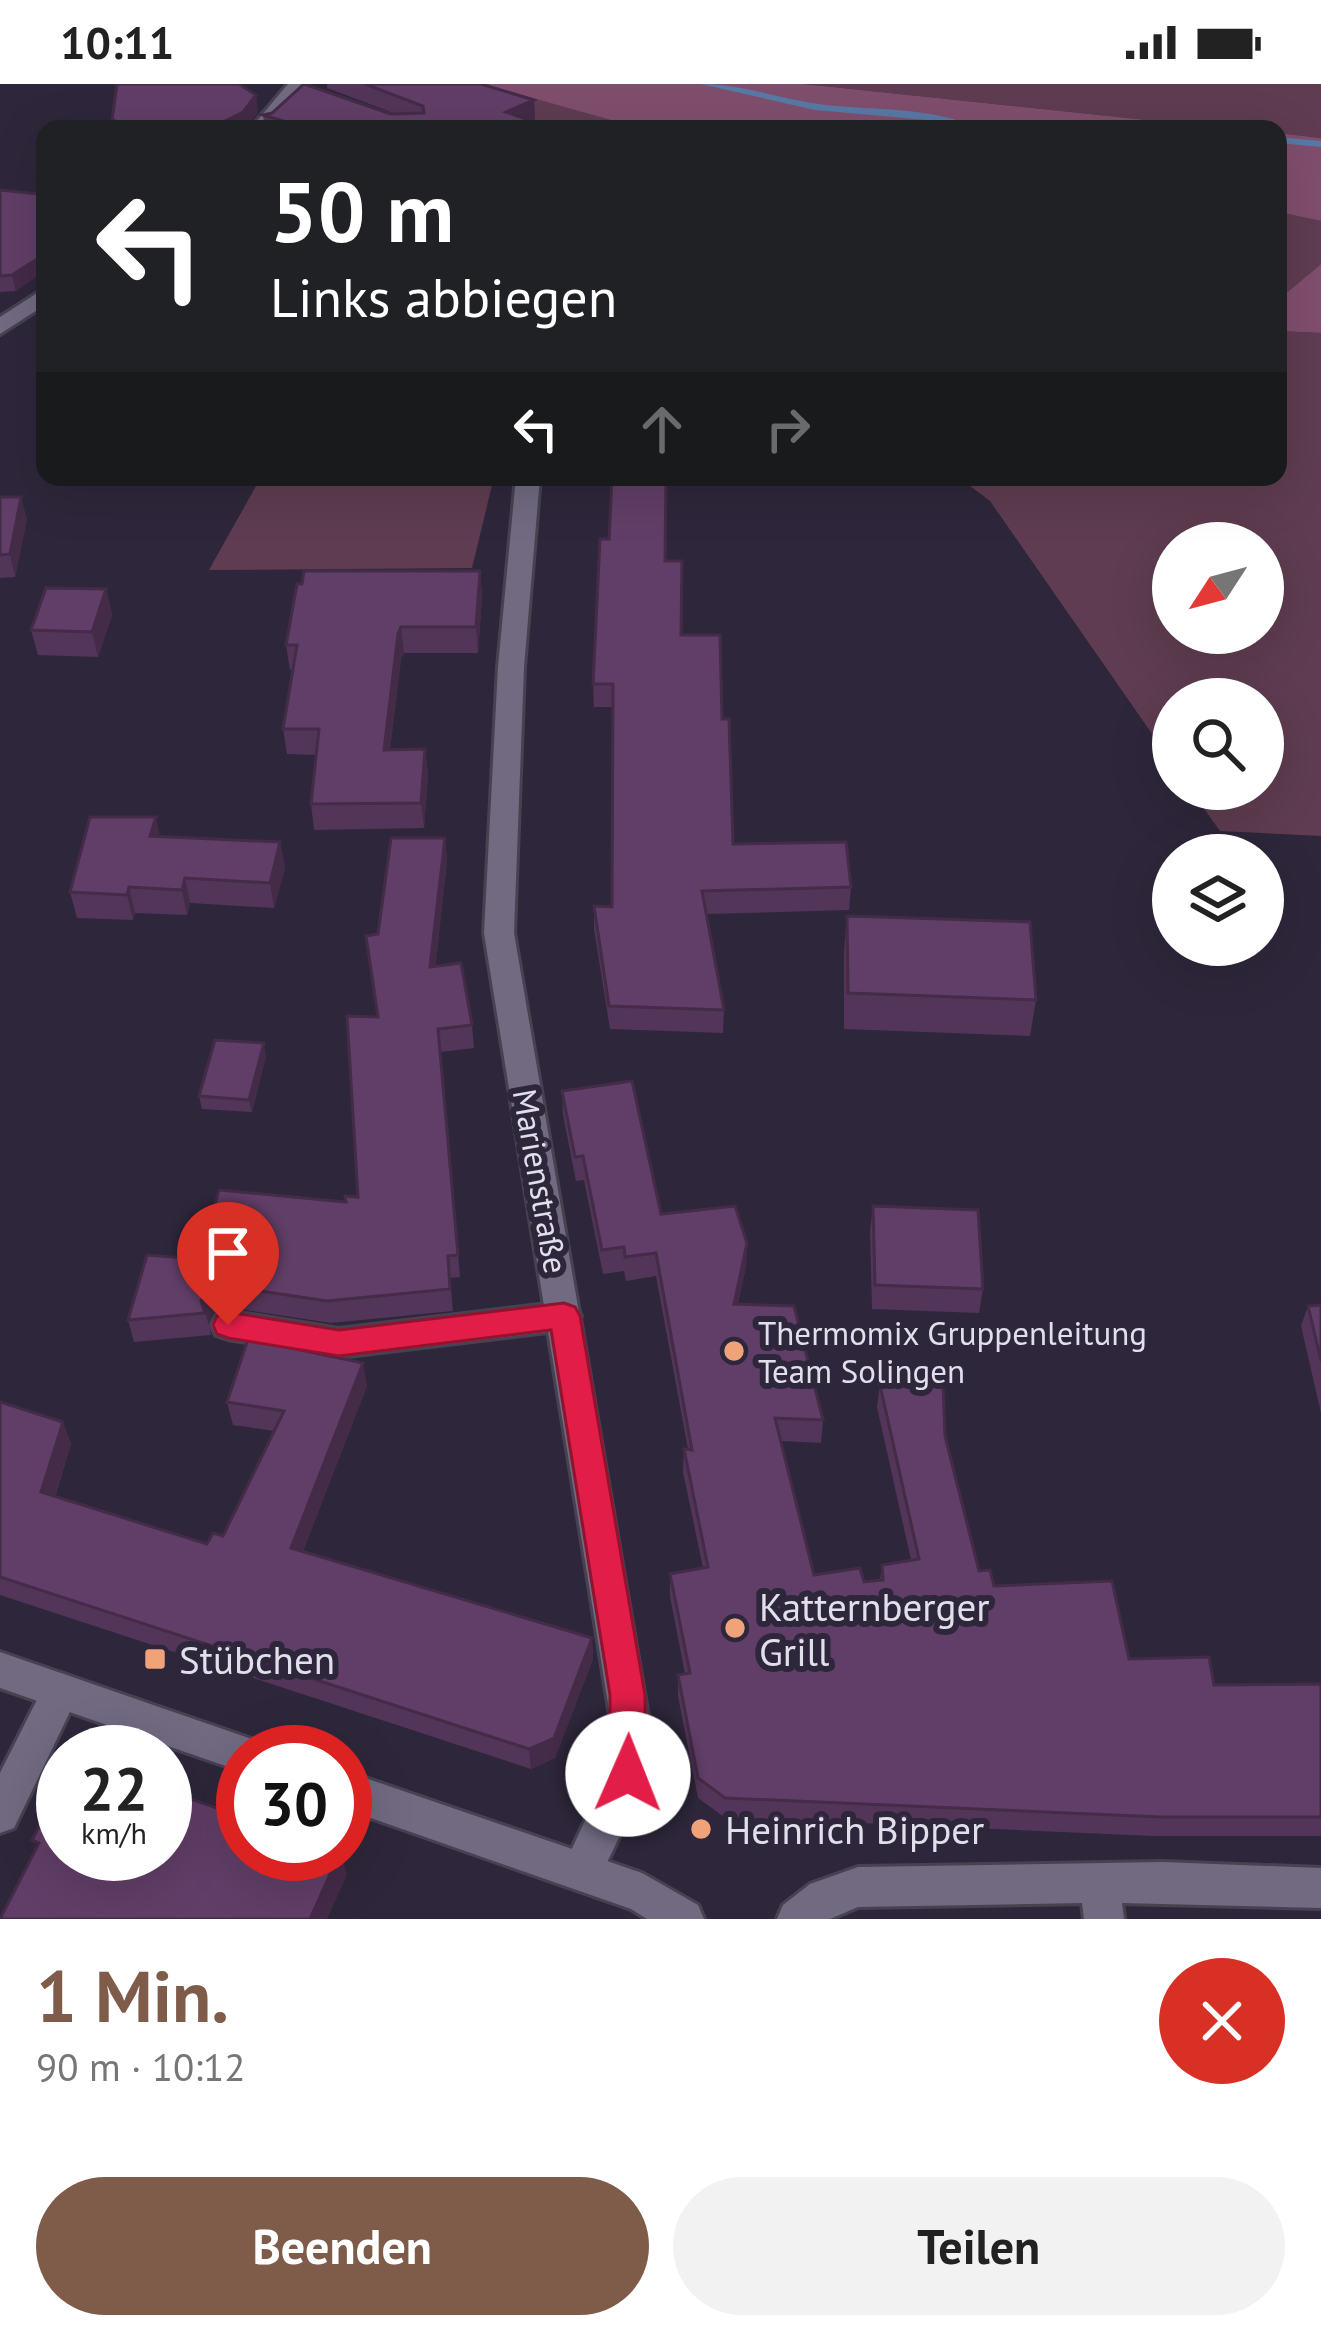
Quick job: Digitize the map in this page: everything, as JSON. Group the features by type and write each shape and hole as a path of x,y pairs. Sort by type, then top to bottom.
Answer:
{"street":[{"path":"270,120 304,88"},
{"path":"0,327 36,302"},
{"name":"Marienstraße","path":"528,486 512,648 499,933 630,1722 628,1774 582,1870"},
{"path":"228,1325 339,1343 564,1316"},
{"path":"0,1670 216,1745"},
{"path":"0,1814 61,1690"},
{"path":"372,1799 642,1893 684,1919"},
{"path":"797,1919 824,1898 858,1887 1102,1901 1321,1888"}],"shaded area":[{"path":"483,84 804,84 1146,120 611,120"},
{"path":"804,84 1321,84 1321,138 1287,134 1287,120 1146,120"},
{"path":"521,91 614,120 470,120"},
{"path":"1287,134 1321,138 1321,221 1287,214"},
{"path":"1287,214 1321,221 1321,264 1287,292"},
{"path":"1321,264 1321,333 1287,331 1287,292"},
{"path":"1287,331 1321,333 1321,836 1220,831 1205,810 1284,810 1284,678 1152,678 1152,734 990,501 970,486 1287,486"},
{"path":"256,486 492,486 472,568 209,570"}],"building":[{"path":"117,84 239,84 256,95 243,112 227,120 112,120"},
{"path":"304,84 391,114 424,113 423,106 365,84 481,84 534,100 506,112 529,120 280,120 263,115 272,113"},
{"path":"0,190 36,194 36,260 12,275 0,276"},
{"path":"612,486 666,486 665,561 682,561 681,635 720,635 722,719 729,719 733,844 846,842 851,887 702,891 724,1010 609,1006 594,906 612,907 613,684 593,684 600,539 609,539"},
{"path":"0,497 21,497 10,554 0,555"},
{"path":"304,571 480,571 476,627 401,627 398,634 384,750 425,749 421,803 311,804 319,729 283,729 297,645 286,645 297,584 302,584"},
{"path":"46,588 106,589 92,632 31,630"},
{"path":"90,817 156,817 150,836 280,842 270,883 185,878 182,890 129,887 127,895 70,892"},
{"path":"391,838 445,838 430,967 461,963 472,1025 438,1029 458,1255 448,1256 450,1289 327,1301 221,1285 207,1291 201,1301 205,1313 128,1320 147,1255 199,1259 219,1190 346,1202 345,1196 358,1197 347,1016 378,1017 366,936 378,934"},
{"path":"847,916 1030,922 1036,1000 848,993"},
{"path":"215,1040 264,1043 249,1100 199,1096"},
{"path":"632,1081 661,1214 735,1206 747,1243 734,1304 794,1306 823,1420 775,1418 814,1575 860,1568 864,1582 883,1580 882,1565 919,1559 880,1385 943,1386 945,1436 979,1571 990,1570 994,1586 1112,1581 1129,1659 1209,1657 1214,1685 1321,1684 1321,1817 1161,1817 725,1798 698,1778 678,1675 690,1673 670,1574 708,1567 684,1449 692,1450 656,1253 625,1257 624,1247 602,1250 583,1156 575,1157 562,1091"},
{"path":"873,1206 978,1210 983,1289 875,1285"},
{"path":"1321,1305 1321,1361 1308,1306"},
{"path":"248,1339 363,1363 291,1548 592,1638 554,1738 529,1749 0,1577 0,1402 63,1422 41,1492 207,1544 213,1533 223,1536 284,1411 227,1402"},
{"path":"192,1799 216,1808 216,1881 327,1881 310,1919 0,1919 36,1849 36,1881 192,1881"}],"waterway":[{"path":"706,84 815,107 938,120"},
{"path":"1287,141 1321,144"}],"place":[{"name":"Thermomix Gruppenleitung Team Solingen","path":"734,1351"},
{"name":"Katternberger Grill","path":"735,1628"},
{"name":"Stübchen","path":"155,1659"},
{"name":"Heinrich Bipper","path":"701,1829"}],"route":[{"path":"228,1325 339,1343 564,1316 628,1695 628,1774"}]}
